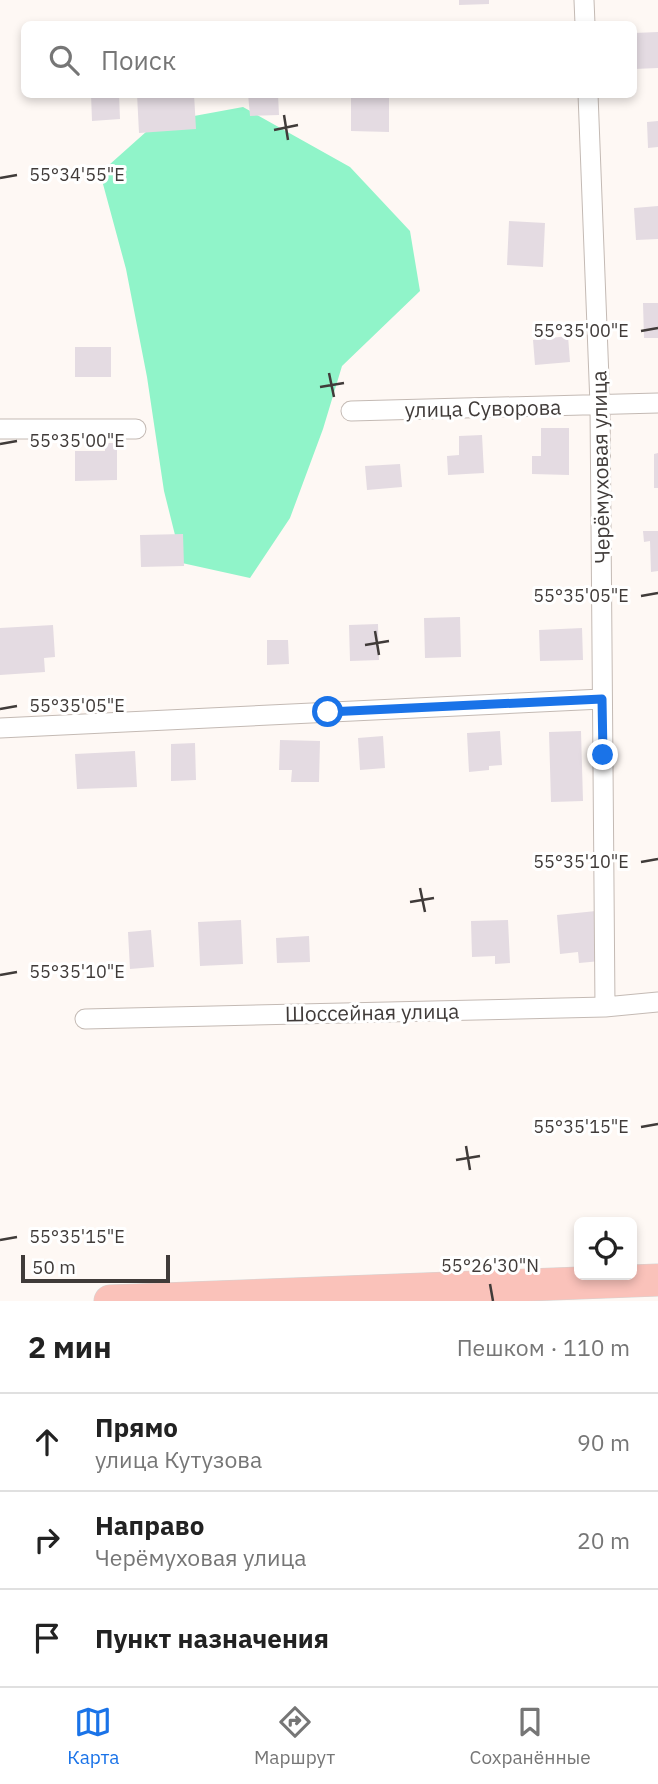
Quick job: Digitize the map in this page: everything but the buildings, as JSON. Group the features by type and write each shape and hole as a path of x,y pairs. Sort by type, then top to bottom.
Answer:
{"main road":[{"path":"110,1301 658,1280"}],"street":[{"path":"584,0 585,21"},
{"name":"Черёмуховая улица","path":"587,98 600,405 605,1007"},
{"name":"улица Суворова","path":"351,411 658,403"},
{"path":"0,429 136,429"},
{"path":"0,728 602,699"},
{"name":"Шоссейная улица","path":"85,1019 605,1007 658,1002"}],"green space":[{"path":"243,107 350,167 410,231 420,291 342,366 323,429 290,518 250,578 182,563 164,491 147,377 126,269 100,173 156,123"}],"route":[{"path":"328,712 602,699 603,755"}]}
